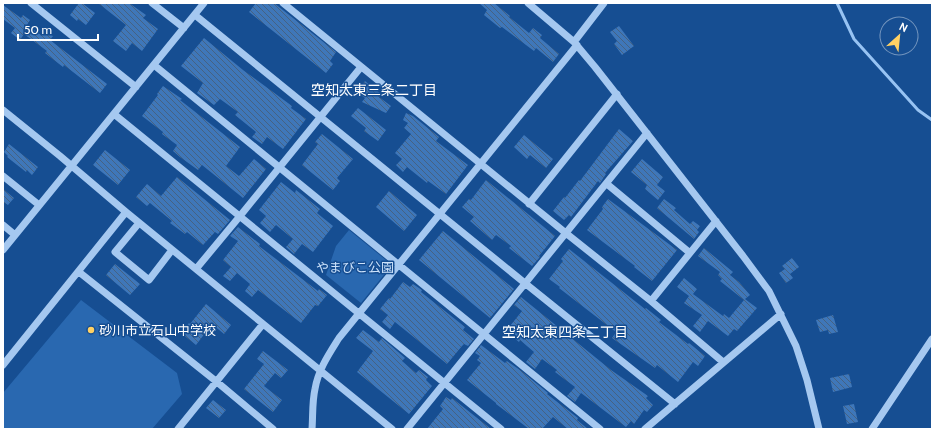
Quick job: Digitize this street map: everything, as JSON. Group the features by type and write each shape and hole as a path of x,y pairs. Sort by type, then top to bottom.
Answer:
{"street":[{"path":"31,3 136,88"},
{"path":"152,3 184,28"},
{"path":"3,250 204,3"},
{"path":"283,3 529,204 651,301 723,362"},
{"path":"528,3 575,43 617,94 769,291 796,346 807,380 819,429"},
{"path":"312,429 315,389 320,371 339,338 480,164 575,43 604,3"},
{"path":"195,15 675,404"},
{"path":"154,65 600,429"},
{"path":"196,269 361,67"},
{"path":"529,204 617,94"},
{"path":"3,110 392,429"},
{"path":"114,114 501,429"},
{"path":"408,429 567,234 647,133"},
{"path":"3,176 39,206"},
{"path":"607,184 690,253"},
{"path":"3,365 126,212"},
{"path":"651,301 716,221"},
{"path":"139,223 115,252 149,280 172,250"},
{"path":"3,225 15,235"},
{"path":"79,272 217,382 273,429"},
{"path":"644,429 781,314"},
{"path":"178,429 264,324"},
{"path":"872,429 932,339"}],"green space":[{"name":"やまびこ公園","path":"349,230 392,265 361,303 326,275 336,246"},
{"name":"砂川市立石山中学校","path":"81,300 177,373 182,394 152,429 3,429 3,393"}],"building":[{"path":"79,3 82,3 95,13 86,25 78,19 77,21 70,15"},
{"path":"98,3 129,3 146,15 143,18 158,29 142,51 132,43 126,51 113,41 126,25"},
{"path":"256,3 274,3 336,52 330,61 333,64 326,73 249,12"},
{"path":"479,3 494,3 529,33 533,28 542,35 540,38 559,54 553,62 536,48 534,51 502,27 500,28 484,15 487,10"},
{"path":"3,5 21,18 23,15 30,20 27,25 41,35 45,30 53,36 50,40 107,84 100,93 64,65 63,67 45,53 47,51 24,34 20,40 11,33 15,28 3,19"},
{"path":"619,26 634,46 622,55 614,44 617,41 610,32"},
{"path":"204,38 243,70 292,106 291,108 306,119 283,149 267,137 262,144 252,137 256,132 235,115 238,112 220,99 214,105 197,93 203,83 181,66"},
{"path":"365,81 381,94 379,97 391,106 386,113 362,102 365,98 357,92"},
{"path":"163,86 182,99 180,100 240,147 226,166 239,176 254,159 266,169 243,198 202,165 198,170 180,157 173,151 177,145 142,116"},
{"path":"358,108 386,130 378,141 364,131 366,128 351,116"},
{"path":"406,113 413,116 439,137 436,141 468,165 446,194 428,181 427,183 407,167 403,172 396,165 402,159 395,153 411,134 404,128 408,123 403,120"},
{"path":"619,129 633,141 605,173 606,174 600,183 598,181 571,217 569,215 564,220 553,211 579,180 580,181"},
{"path":"322,134 353,159 337,178 340,181 333,190 302,165 318,144 315,142"},
{"path":"524,135 553,159 546,168 530,155 527,159 514,147"},
{"path":"9,144 38,167 32,175 7,157 8,156 4,152"},
{"path":"105,150 130,170 118,185 93,165"},
{"path":"642,159 663,177 657,185 665,191 658,200 645,189 647,185 631,172"},
{"path":"177,177 230,220 218,234 215,232 203,245 187,232 185,234 170,223 172,221 150,203 147,206 136,197 147,184 161,196"},
{"path":"486,180 555,236 532,266 509,248 511,246 496,235 492,240 470,221 474,217 462,207 469,199 471,200"},
{"path":"281,182 295,193 296,190 320,209 317,213 333,226 313,252 302,244 294,254 286,247 293,239 276,225 270,232 260,223 266,216 259,210"},
{"path":"3,189 14,198 8,205 3,202"},
{"path":"389,191 417,215 404,231 376,207"},
{"path":"608,199 677,250 652,281 634,267 635,266 587,230 603,209 602,207"},
{"path":"664,199 676,208 674,210 690,224 693,221 700,226 697,230 699,232 694,239 657,208"},
{"path":"238,227 260,244 259,246 318,291 319,289 327,295 318,306 315,305 301,323 258,290 252,297 245,291 250,284 237,273 230,281 223,276 231,267 223,260 238,241 230,236"},
{"path":"443,231 514,289 490,318 419,260"},
{"path":"704,248 733,272 730,275 739,282 750,295 745,299 757,308 737,331 734,329 728,336 708,321 700,332 693,326 702,315 684,303 689,296 677,287 684,278 697,289 693,294 723,316 724,314 729,318 744,300 720,281 722,279 718,275 720,272 698,256"},
{"path":"569,249 661,320 659,322 705,356 698,366 693,362 678,382 657,365 655,368 612,338 616,332 549,279 563,261 561,259"},
{"path":"792,258 799,267 790,274 793,278 786,283 779,273 785,269 782,266"},
{"path":"115,264 140,284 130,295 106,275"},
{"path":"403,282 410,287 413,284 422,290 421,292 465,327 463,330 474,339 468,346 464,344 447,364 395,322 390,329 382,322 388,315 380,309"},
{"path":"521,297 611,370 648,396 646,398 653,405 647,412 644,410 634,424 631,421 626,427 581,393 575,402 567,396 575,387 555,372 557,370 542,359 535,369 526,362 534,352 506,331 522,311 514,305"},
{"path":"206,304 231,325 224,334 212,324 196,345 181,333"},
{"path":"833,315 838,332 829,334 828,330 820,332 816,320"},
{"path":"363,330 379,342 382,338 405,358 402,361 416,373 419,370 428,377 426,380 432,386 409,414 357,372 373,351 356,338"},
{"path":"481,345 505,363 507,361 520,370 548,393 547,394 578,418 577,420 588,429 568,429 553,417 542,429 529,429 496,404 467,380 481,363 477,360 480,356 475,353"},
{"path":"263,351 288,370 281,378 275,373 264,386 282,400 273,412 244,389 264,364 257,359"},
{"path":"849,374 852,387 833,392 830,378"},
{"path":"446,397 451,400 452,398 491,429 427,429 443,409 440,406"},
{"path":"213,400 226,410 219,418 206,408"},
{"path":"854,404 858,422 847,424 843,406"}],"waterway":[{"path":"837,3 854,39 918,110 932,120"}],"place":[{"name":"砂川市立石山中学校","path":"91,330"}],"district":[{"name":"空知太東三条二丁目","path":"374,90"},
{"name":"空知太東四条二丁目","path":"565,332"}]}
